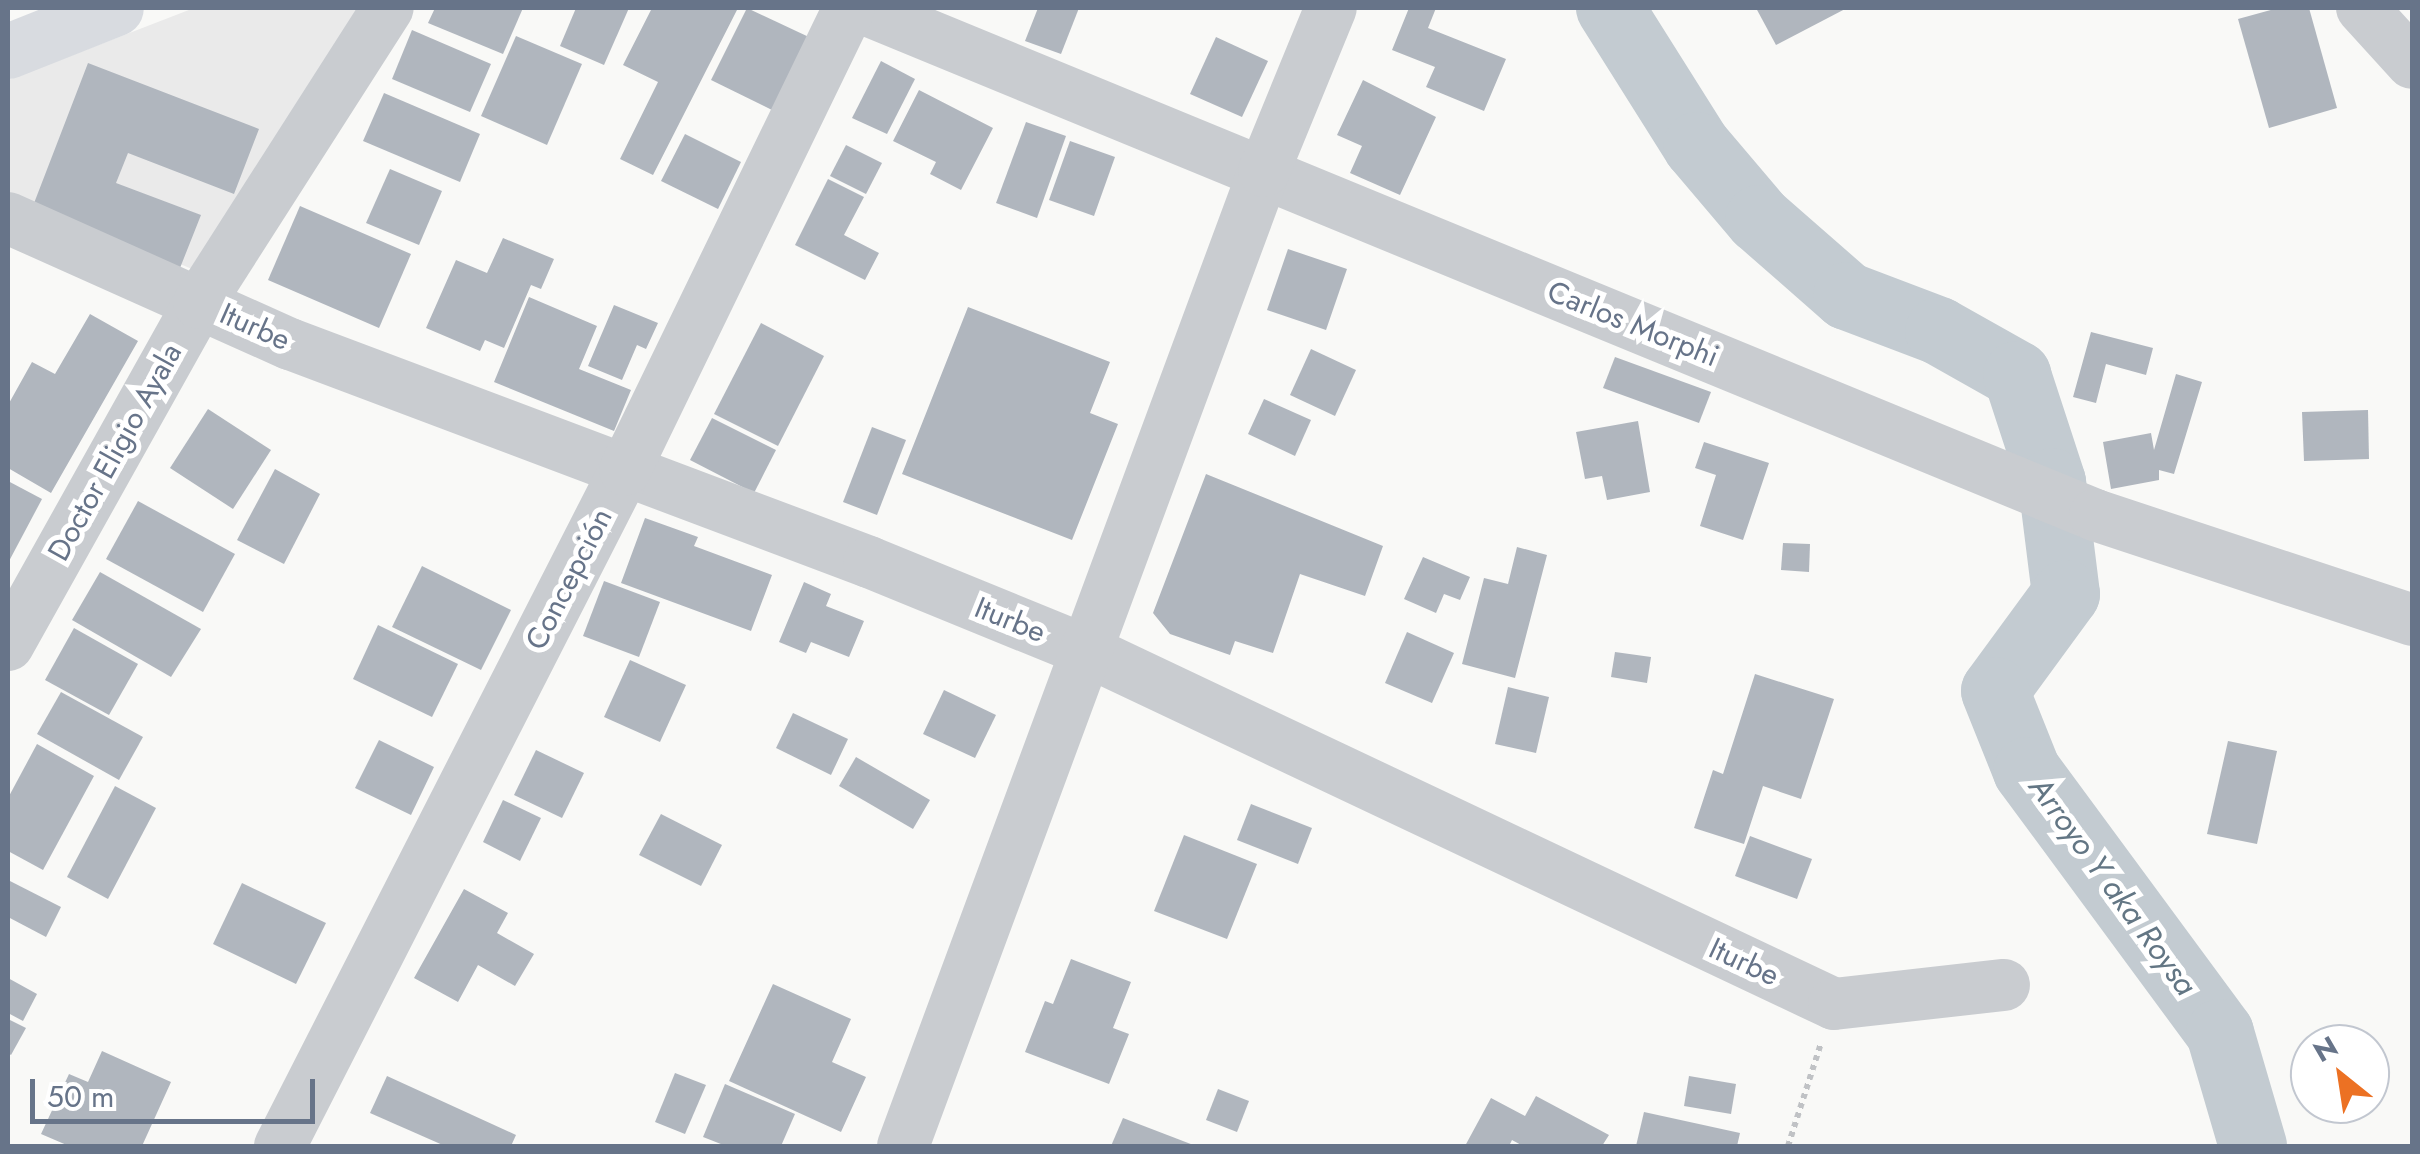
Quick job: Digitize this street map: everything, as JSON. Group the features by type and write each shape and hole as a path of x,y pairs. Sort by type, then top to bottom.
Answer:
{"main road":[{"path":"8,51 116,8"}],"street":[{"name":"Doctor Eligio Ayala","path":"8,645 199,302 388,8"},
{"name":"Concepción","path":"280,1146 625,470 849,8"},
{"name":"Carlos Morphi","path":"862,8 2095,515 2412,620"},
{"path":"904,1146 1084,650 1264,171 1331,8"},
{"path":"2362,8 2412,63"},
{"name":"Iturbe","path":"8,218 290,344 1084,650 1834,1004"},
{"path":"1834,1004 2004,985"}],"path":[{"path":"1788,1146 1834,1004"}],"shaded area":[{"path":"194,8 361,8 192,269 8,192 8,80"}],"building":[{"path":"435,8 523,8 503,54 428,23"},
{"path":"576,8 629,8 604,65 560,46"},
{"path":"652,8 738,8 653,175 620,159 658,82 623,65"},
{"path":"747,8 811,38 774,111 711,80"},
{"path":"1038,8 1079,8 1061,54 1025,41"},
{"path":"1409,8 1436,8 1428,28 1506,59 1484,111 1426,87 1435,67 1392,50"},
{"path":"1756,8 1847,8 1776,45"},
{"path":"2278,8 2309,8 2337,108 2269,128 2238,19"},
{"path":"412,30 491,64 470,112 392,79"},
{"path":"516,36 582,64 547,145 481,116"},
{"path":"1216,37 1268,61 1242,117 1190,94"},
{"path":"881,61 915,79 887,134 852,118"},
{"path":"88,63 259,129 234,194 128,153 116,183 201,215 180,268 31,211"},
{"path":"1363,80 1436,117 1400,195 1350,173 1362,146 1337,135"},
{"path":"919,90 993,128 961,190 930,174 936,162 893,141"},
{"path":"384,93 480,134 460,182 363,141"},
{"path":"1026,122 1066,136 1037,218 996,203"},
{"path":"685,134 741,162 718,209 661,181"},
{"path":"1070,141 1115,157 1094,216 1049,200"},
{"path":"846,145 882,163 866,194 830,176"},
{"path":"390,169 442,191 419,245 366,223"},
{"path":"828,179 864,197 844,235 879,253 865,280 795,245"},
{"path":"300,206 411,254 379,328 268,280"},
{"path":"503,238 554,259 541,289 531,285 504,348 485,340 480,351 426,328 456,260 487,273"},
{"path":"1288,249 1347,269 1326,330 1267,310"},
{"path":"529,297 597,326 579,369 631,390 614,431 494,382"},
{"path":"614,305 658,323 646,349 637,345 622,380 588,366"},
{"path":"968,307 1110,362 1090,413 1118,424 1072,540 902,474"},
{"path":"90,314 138,341 51,493 8,468 8,405 32,362 55,374"},
{"path":"761,323 824,356 778,446 714,414"},
{"path":"2091,332 2153,348 2146,375 2106,364 2096,403 2073,397"},
{"path":"1311,349 1356,370 1335,416 1290,395"},
{"path":"1615,357 1711,392 1699,423 1603,388"},
{"path":"2176,374 2202,382 2174,474 2159,470 2159,480 2111,489 2103,442 2151,433 2154,450"},
{"path":"1264,399 1311,420 1295,456 1248,434"},
{"path":"208,409 271,450 233,509 170,468"},
{"path":"2368,410 2369,459 2304,461 2302,412"},
{"path":"712,418 776,450 754,493 690,460"},
{"path":"1638,421 1650,492 1607,500 1602,476 1585,479 1576,432"},
{"path":"872,427 906,440 877,515 843,502"},
{"path":"1704,442 1769,463 1743,540 1700,526 1716,475 1695,468"},
{"path":"275,469 320,494 284,564 237,540"},
{"path":"1206,474 1383,546 1365,596 1300,574 1273,653 1235,641 1230,655 1170,634 1153,613"},
{"path":"8,481 42,499 8,563"},
{"path":"138,501 235,554 203,612 106,559"},
{"path":"645,518 698,537 694,546 772,575 751,631 621,583"},
{"path":"1783,543 1810,544 1809,572 1781,570"},
{"path":"1517,547 1547,555 1515,678 1462,664 1484,578 1508,584"},
{"path":"1423,557 1470,577 1460,600 1444,594 1436,613 1404,599"},
{"path":"422,566 511,610 481,670 392,627"},
{"path":"100,572 201,629 171,677 72,620"},
{"path":"604,581 660,602 639,657 583,636"},
{"path":"804,582 831,594 826,606 864,621 849,657 811,642 806,653 779,642"},
{"path":"378,625 458,664 432,717 353,679"},
{"path":"74,628 138,664 109,715 45,680"},
{"path":"1407,632 1454,653 1432,703 1385,683"},
{"path":"1615,652 1651,657 1647,683 1611,677"},
{"path":"630,660 686,685 660,742 604,717"},
{"path":"1755,674 1834,699 1801,799 1763,786 1744,844 1694,828 1713,770 1723,774"},
{"path":"1508,687 1549,697 1536,753 1495,744"},
{"path":"944,690 996,715 975,758 923,734"},
{"path":"61,692 143,737 119,780 37,734"},
{"path":"793,713 848,739 831,775 776,748"},
{"path":"379,740 434,767 411,815 355,788"},
{"path":"2228,741 2277,751 2257,844 2207,834"},
{"path":"37,744 94,776 43,870 8,851 8,798"},
{"path":"536,750 584,773 562,818 514,795"},
{"path":"856,757 930,800 913,829 839,786"},
{"path":"115,786 156,808 108,899 67,877"},
{"path":"503,800 541,818 520,861 483,842"},
{"path":"1251,804 1312,828 1298,864 1237,840"},
{"path":"661,814 722,845 701,886 639,855"},
{"path":"1184,835 1257,864 1227,939 1154,911"},
{"path":"1750,836 1812,859 1797,899 1735,876"},
{"path":"8,880 61,907 46,937 8,917"},
{"path":"242,883 326,923 296,984 213,944"},
{"path":"464,889 508,913 497,933 534,954 515,986 478,965 458,1002 414,978"},
{"path":"1071,959 1131,982 1113,1028 1129,1034 1109,1084 1025,1052 1045,1001 1053,1004"},
{"path":"8,978 37,994 23,1021 8,1013"},
{"path":"773,984 851,1019 832,1062 866,1077 841,1132 729,1081"},
{"path":"8,1019 26,1028 11,1055 8,1053"},
{"path":"102,1051 171,1082 142,1146 69,1146 41,1134 69,1074 88,1082"},
{"path":"675,1073 706,1085 685,1134 655,1122"},
{"path":"387,1076 516,1135 511,1146 445,1146 370,1113"},
{"path":"1689,1076 1736,1084 1731,1114 1684,1106"},
{"path":"725,1084 795,1114 781,1146 726,1146 703,1137"},
{"path":"1218,1089 1249,1101 1237,1132 1206,1120"},
{"path":"1536,1096 1609,1135 1602,1146 1523,1146 1512,1140 1509,1146 1465,1146 1491,1098 1525,1116"},
{"path":"1644,1112 1740,1133 1737,1146 1636,1146"},
{"path":"1123,1118 1196,1146 1111,1146"}],"waterway":[{"name":"Arroyo Y aka Roysa","path":"1610,8 1697,146 1759,219 1847,296 1939,331 2017,375 2052,482 2066,594 1995,691 2027,771 2220,1033 2253,1146"}]}
